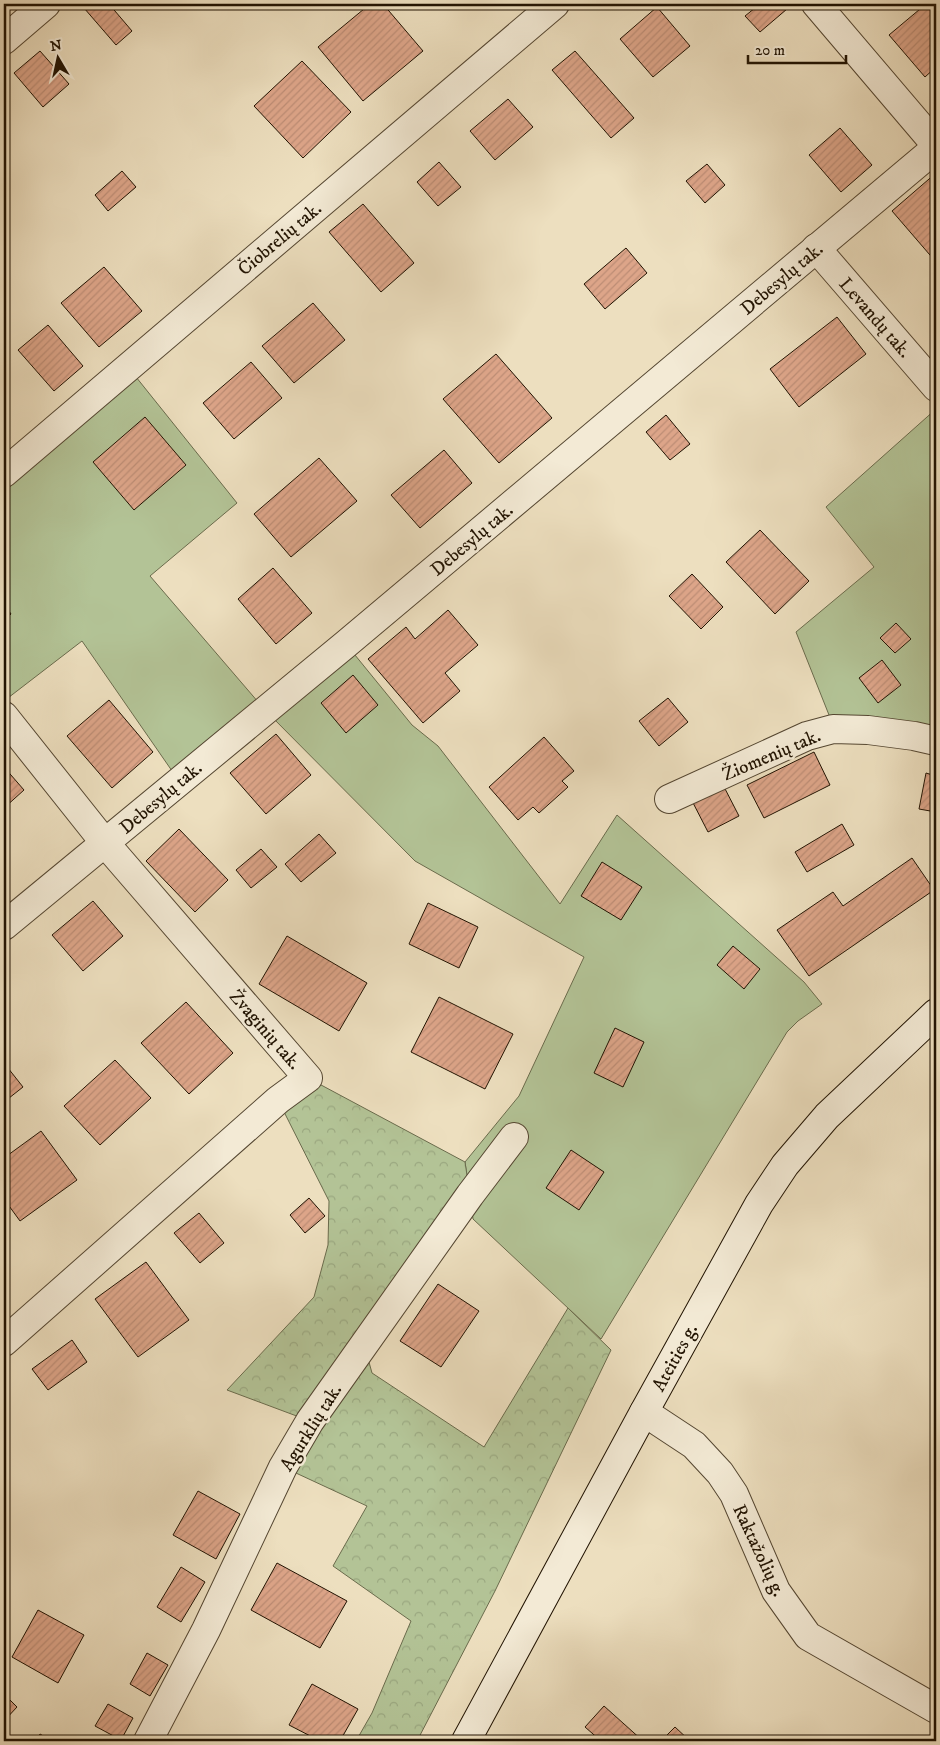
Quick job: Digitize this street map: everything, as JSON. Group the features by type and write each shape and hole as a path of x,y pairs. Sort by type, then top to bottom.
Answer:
{"street":[{"path":"4,40 46,4"},
{"name":"Čiobrelių tak.","path":"4,473 555,4"},
{"name":"Debesylų tak.","path":"4,926 346,644 936,146 816,4"},
{"name":"Levandų tak.","path":"816,248 936,387"},
{"name":"Žvaginių tak.","path":"4,716 105,843 308,1078 271,1107 4,1342"},
{"name":"Žiomenių tak.","path":"669,799 807,736 833,729 868,730 936,741"},
{"name":"Ateities g.","path":"466,1741 759,1204 785,1165 827,1116 936,1013"},
{"name":"Agurklių tak.","path":"148,1741 206,1630 283,1467 310,1421 470,1195 514,1137"},
{"name":"Raktažolių g.","path":"644,1412 694,1445 720,1473 734,1494 776,1591 808,1636 936,1709"}],"green space":[{"path":"128,367 237,503 150,576 265,710 179,781 82,641 4,701 4,473"},
{"path":"936,409 936,730 831,720 796,632 874,567 826,507"},
{"path":"346,644 412,725 438,746 560,904 617,815 804,982 822,1004 798,1021 787,1032 601,1339 473,1219 465,1162 519,1096 584,957 415,861 265,710"},
{"path":"308,1078 465,1162 470,1195 364,1344 372,1373 484,1447 568,1308 611,1350 495,1591 417,1741 356,1741 372,1713 411,1621 333,1566 367,1506 283,1467 310,1421 227,1390 314,1297 328,1245 329,1201 278,1100"}],"building":[{"path":"88,4 109,4 132,31 116,45 84,8"},
{"path":"370,4 383,4 423,51 363,101 318,47"},
{"path":"760,4 783,4 787,9 760,32 745,16"},
{"path":"926,4 936,4 936,67 925,77 889,35"},
{"path":"657,7 690,46 653,77 620,39"},
{"path":"40,51 69,84 43,107 14,73"},
{"path":"575,51 634,118 611,138 552,70"},
{"path":"302,61 351,112 303,158 254,106"},
{"path":"508,99 533,127 495,160 470,131"},
{"path":"840,128 872,165 841,192 809,155"},
{"path":"439,162 461,187 438,206 417,182"},
{"path":"707,164 725,185 705,203 686,181"},
{"path":"122,171 136,187 108,211 95,195"},
{"path":"936,173 936,262 892,211"},
{"path":"363,204 414,263 381,292 329,232"},
{"path":"626,248 647,273 605,309 584,284"},
{"path":"104,267 142,311 99,347 61,303"},
{"path":"313,303 345,340 294,383 262,346"},
{"path":"837,317 866,354 799,407 770,369"},
{"path":"48,325 83,366 54,391 18,350"},
{"path":"496,354 552,418 499,463 443,399"},
{"path":"251,362 282,398 234,439 203,403"},
{"path":"666,415 690,444 670,460 646,432"},
{"path":"145,417 186,465 134,510 93,462"},
{"path":"444,450 472,483 420,528 391,495"},
{"path":"319,458 357,501 291,557 254,514"},
{"path":"760,530 809,581 775,614 726,562"},
{"path":"273,568 312,613 276,644 238,599"},
{"path":"692,574 723,607 701,629 669,596"},
{"path":"4,604 11,614 4,620"},
{"path":"448,610 478,645 445,673 460,691 423,723 368,659 406,627 415,639"},
{"path":"896,623 911,639 895,653 880,638"},
{"path":"882,660 901,685 878,703 859,678"},
{"path":"353,675 378,705 346,733 321,703"},
{"path":"668,698 688,722 659,746 639,721"},
{"path":"109,700 153,752 112,788 67,736"},
{"path":"276,734 311,775 266,814 230,773"},
{"path":"544,737 574,771 562,781 568,787 539,813 533,807 518,820 489,787"},
{"path":"814,752 830,785 764,818 747,785"},
{"path":"4,767 24,790 4,808"},
{"path":"926,773 936,776 936,812 919,809"},
{"path":"721,781 739,816 708,832 690,797"},
{"path":"842,824 854,845 807,872 795,852"},
{"path":"179,829 228,880 195,912 146,861"},
{"path":"319,834 336,853 301,882 285,864"},
{"path":"261,849 277,867 251,888 236,870"},
{"path":"912,858 934,890 809,976 777,930 833,892 843,906"},
{"path":"602,862 642,887 621,920 581,896"},
{"path":"93,901 123,936 83,971 52,935"},
{"path":"428,903 478,927 459,968 409,944"},
{"path":"287,936 367,983 339,1031 259,984"},
{"path":"733,946 760,969 744,989 717,965"},
{"path":"439,997 513,1034 485,1089 411,1052"},
{"path":"186,1002 233,1053 189,1094 141,1043"},
{"path":"615,1028 644,1042 623,1087 594,1073"},
{"path":"115,1060 151,1098 100,1145 64,1106"},
{"path":"4,1063 23,1087 4,1102"},
{"path":"41,1131 77,1180 20,1221 4,1199 4,1158"},
{"path":"571,1150 604,1172 579,1210 546,1188"},
{"path":"309,1198 325,1216 305,1233 290,1215"},
{"path":"199,1213 224,1243 200,1263 174,1233"},
{"path":"146,1262 189,1320 138,1357 95,1299"},
{"path":"438,1284 479,1311 441,1367 400,1341"},
{"path":"72,1340 87,1362 48,1390 32,1369"},
{"path":"198,1491 240,1514 216,1559 173,1535"},
{"path":"277,1563 347,1601 320,1648 251,1610"},
{"path":"181,1567 205,1582 181,1622 157,1607"},
{"path":"38,1610 84,1635 58,1683 12,1657"},
{"path":"147,1653 168,1665 150,1696 130,1684"},
{"path":"312,1684 358,1709 340,1741 320,1741 289,1725"},
{"path":"4,1694 17,1707 4,1721"},
{"path":"108,1704 133,1718 121,1740 95,1726"},
{"path":"604,1706 643,1741 601,1741 585,1727"},
{"path":"675,1727 690,1741 661,1741"},
{"path":"40,1734 52,1741 35,1741"}]}
